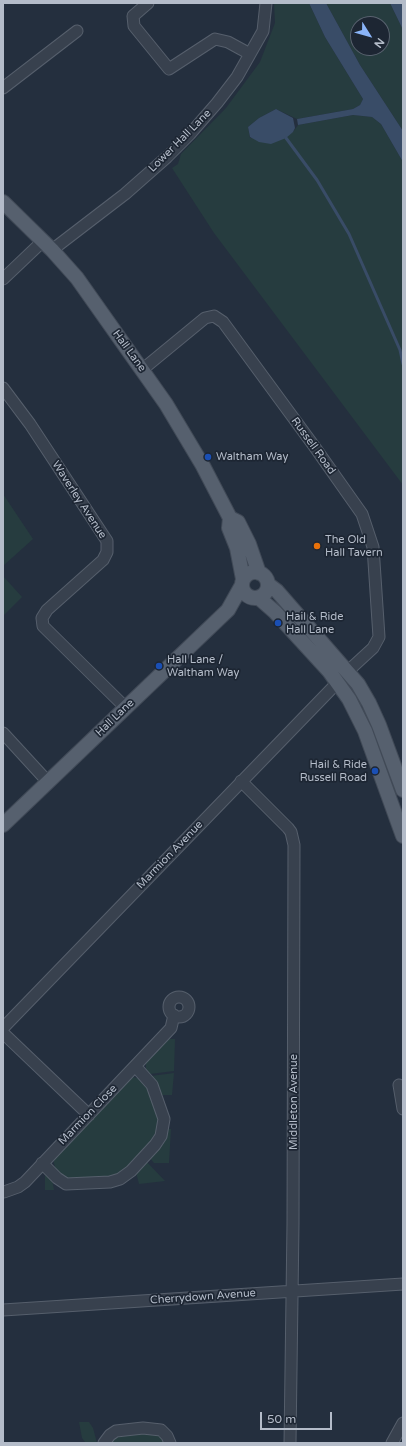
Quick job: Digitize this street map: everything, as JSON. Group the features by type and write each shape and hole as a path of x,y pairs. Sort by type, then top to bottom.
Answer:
{"main road":[{"name":"Hall Lane","path":"3,202 47,245 77,278 143,369 203,466 230,518 229,528 237,548 242,582 228,610 3,825"},
{"name":"Hall Lane","path":"230,518 238,522 249,544 259,573"},
{"path":"257,598 266,594 268,585 266,579 259,573 251,573 242,582 246,594 257,598 275,612 338,682 349,699 365,731 398,809 403,836"},
{"path":"268,585 277,591 348,671 369,703 403,790"},
{"name":"Hall Lane","path":"228,610 248,604 257,598"}],"street":[{"path":"148,3 132,16 134,26 170,69 215,39 228,42 250,54"},
{"name":"Lower Hall Lane","path":"47,245 125,194 190,134 223,96 250,54 263,31 266,3"},
{"path":"3,88 77,31"},
{"path":"3,279 47,245"},
{"name":"Russell Road","path":"143,369 205,318 214,316 222,322 314,446 362,514 373,547 379,637 373,648 348,671"},
{"name":"Waverley Avenue","path":"3,388 30,424 107,542 107,552 103,560 47,610 42,618 43,626 126,708"},
{"name":"Marmion Avenue","path":"3,1028 338,682"},
{"path":"3,733 48,782"},
{"name":"Middleton Avenue","path":"241,781 291,832 294,845 294,1224 290,1443"},
{"name":"Marmion Close","path":"3,1194 18,1187 89,1115 170,1028 174,1015"},
{"path":"3,1033 89,1115"},
{"path":"42,1164 66,1184 110,1182 120,1179 133,1168 161,1136 164,1119 152,1085 135,1066"},
{"path":"399,1085 403,1109"},
{"name":"Cherrydown Avenue","path":"3,1310 403,1284"},
{"path":"392,1443 403,1423"},
{"path":"104,1443 110,1435 116,1431 143,1428 163,1431 170,1443"}],"green space":[{"path":"274,3 309,3 325,37 363,99 360,105 353,109 297,119 276,109 259,118 248,127 250,138 293,132 298,125 353,115 372,117 381,124 403,162 403,485 214,233 172,168 178,164 181,154 226,108 260,62 275,23"},
{"path":"326,3 390,3 403,30 403,131 355,56 390,56 390,16 350,16 350,47"},
{"path":"3,494 33,539 3,566"},
{"path":"3,576 22,597 3,616"},
{"path":"165,1039 175,1039 174,1071 150,1074 146,1069 146,1059"},
{"path":"174,1073 172,1095 161,1095 151,1076"},
{"path":"132,1077 142,1079 147,1083 160,1122 154,1140 131,1165 121,1173 108,1178 67,1180 56,1171 53,1159"},
{"path":"167,1129 171,1129 169,1163 154,1163 149,1157"},
{"path":"145,1160 165,1181 139,1184 136,1172"},
{"path":"45,1174 52,1180 54,1190 45,1190"},
{"path":"79,1422 89,1422 93,1428 97,1443 85,1442 82,1438"},
{"path":"134,1433 157,1434 164,1443 109,1443 112,1439 119,1436"}],"water":[{"path":"309,3 326,3 350,47 350,56 355,56 403,131 403,162 381,124 372,117 353,115 298,125 297,119 353,109 360,105 363,99 325,37"},
{"path":"390,3 403,3 403,30"},
{"path":"276,109 293,118 295,128 293,132 286,138 271,144 259,142 250,137 248,127 259,118"}],"waterway":[{"path":"286,138 317,180 349,234 400,350 403,364"}],"place":[{"name":"Waltham Way","path":"208,457"},
{"name":"The Old Hall Tavern","path":"317,546"},
{"name":"Hail & Ride Hall Lane","path":"278,623"},
{"name":"Hall Lane / Waltham Way","path":"159,666"},
{"name":"Hail & Ride Russell Road","path":"375,771"}]}
